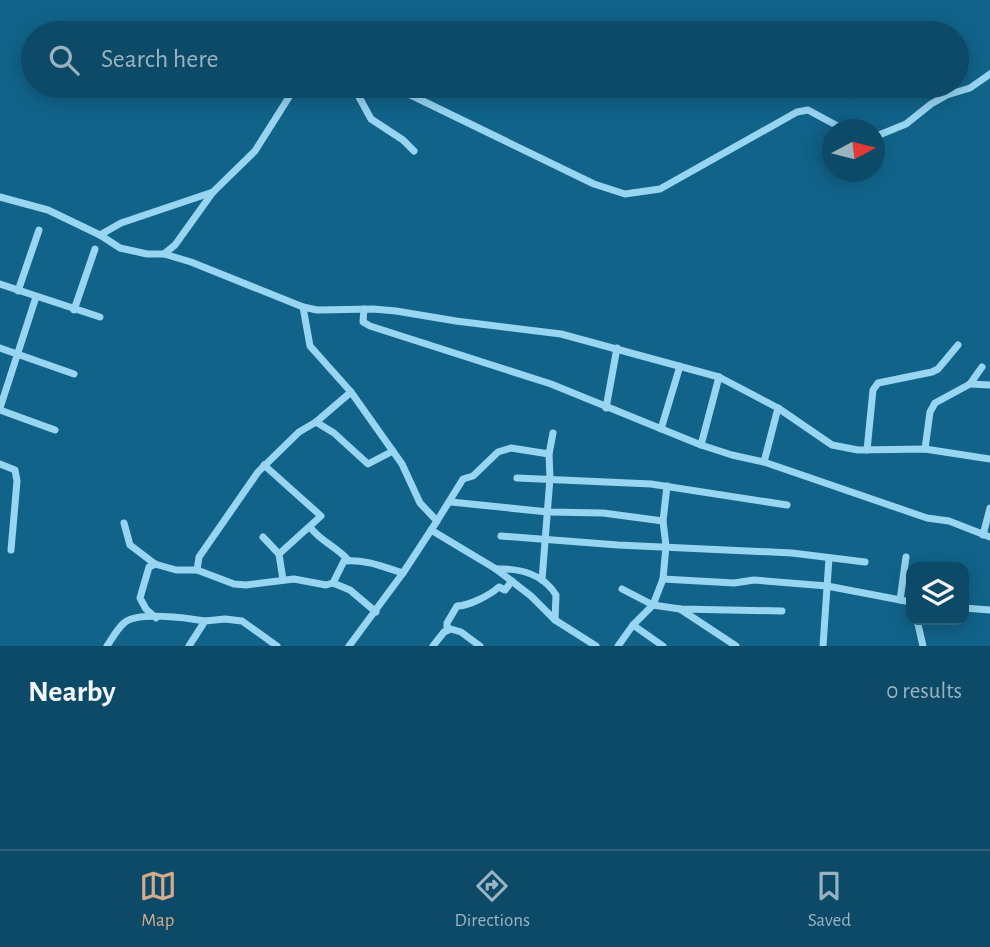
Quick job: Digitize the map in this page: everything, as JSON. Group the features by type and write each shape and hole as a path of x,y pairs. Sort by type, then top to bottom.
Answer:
{"street":[{"path":"969,88 990,74"},
{"path":"164,254 175,245 214,192 255,151 288,98"},
{"path":"359,98 370,119 403,140 414,151"},
{"path":"417,98 594,184 625,194 660,188 797,112 808,110 826,119"},
{"path":"885,133 906,124 942,98"},
{"path":"100,235 121,223 214,192"},
{"path":"0,197 47,210 100,235 120,248 147,254 164,254 191,262 303,307 317,310 396,311 561,334 719,377 778,408 832,445 867,450 925,449 990,459"},
{"path":"18,290 39,230"},
{"path":"74,310 95,249"},
{"path":"0,284 100,317"},
{"path":"36,297 0,409 55,430"},
{"path":"303,307 310,346 351,392 402,464 420,503 437,521"},
{"path":"364,309 363,322 370,326 551,384 701,445 764,462 927,518 949,521 987,536 990,508"},
{"path":"867,450 873,390 878,383 938,369 958,345"},
{"path":"0,348 74,374"},
{"path":"606,408 617,348"},
{"path":"661,429 680,366"},
{"path":"925,449 930,412 935,403 970,384 982,367"},
{"path":"701,445 719,377"},
{"path":"970,384 990,385"},
{"path":"197,570 199,557 264,465 299,432 316,422 351,392"},
{"path":"764,462 778,408"},
{"path":"316,422 334,433 368,464 393,451"},
{"path":"542,580 550,478 549,454 553,433"},
{"path":"364,646 351,644 404,573 463,479 473,476 498,452 511,449 549,454"},
{"path":"0,464 15,470 17,481 11,550"},
{"path":"264,465 321,516 279,554"},
{"path":"517,478 667,485 787,505"},
{"path":"618,646 633,625 653,605 663,579 666,546 663,521 667,485"},
{"path":"451,502 548,512 603,513 663,521"},
{"path":"124,523 130,545 155,564 176,570 197,570 234,584 283,580 326,585 333,583 349,590 376,612"},
{"path":"310,527 348,560"},
{"path":"431,530 496,569 555,620 596,646"},
{"path":"501,536 792,553 865,562"},
{"path":"264,537 279,554 283,580"},
{"path":"900,600 906,557"},
{"path":"823,646 829,558"},
{"path":"333,583 344,561 348,560 370,562 404,573"},
{"path":"155,564 149,567 140,598 146,609 156,618"},
{"path":"496,569 514,568 542,580 556,595 555,620"},
{"path":"663,579 734,583 754,580 827,586 906,601"},
{"path":"433,646 447,629 447,623 457,606 469,606 478,598 492,594 499,587 505,590 512,581"},
{"path":"622,589 653,605 680,609 782,611"},
{"path":"969,608 990,610"},
{"path":"680,609 736,646"},
{"path":"107,646 124,622 135,617 242,621 273,645"},
{"path":"189,646 205,621"},
{"path":"633,625 663,646"},
{"path":"919,625 923,646"},
{"path":"447,629 461,632 480,646"}]}
